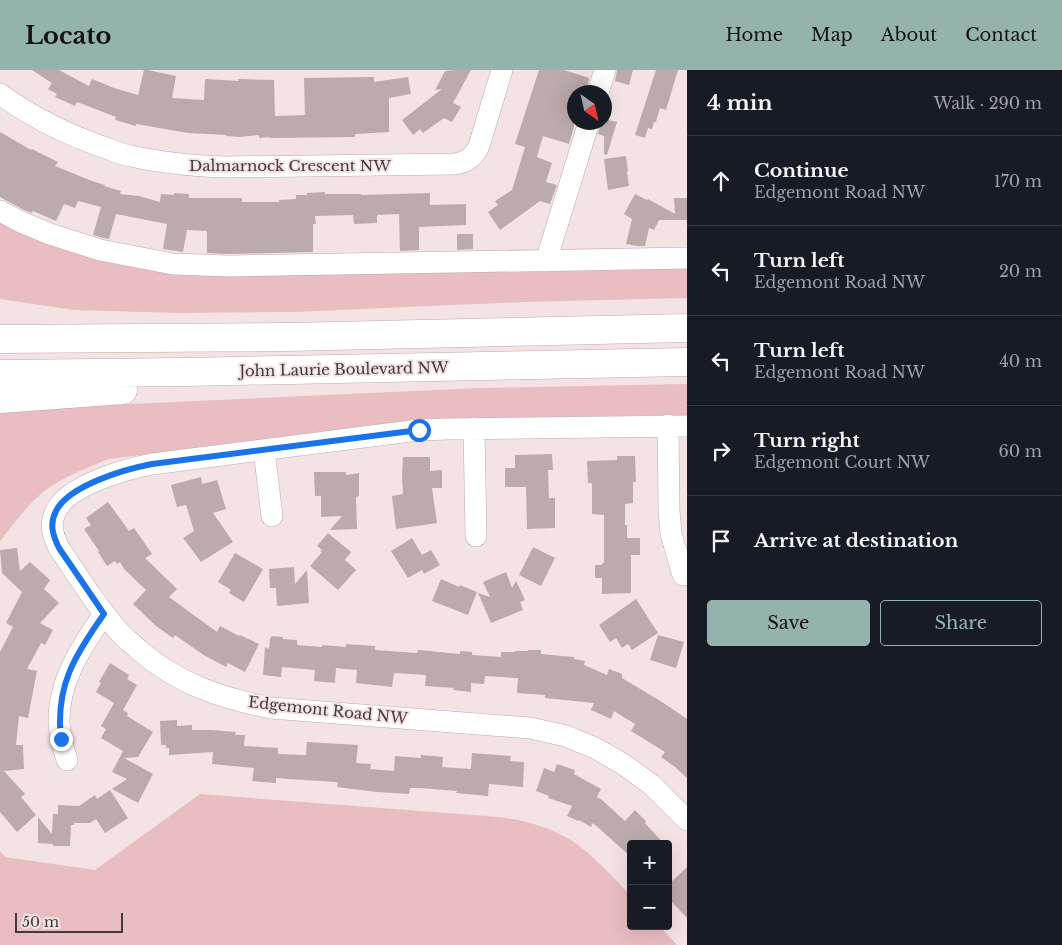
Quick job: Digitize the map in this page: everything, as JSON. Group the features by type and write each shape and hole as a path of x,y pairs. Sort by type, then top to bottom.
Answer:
{"main road":[{"path":"0,321 92,322 251,328 287,336"},
{"path":"0,339 287,336 687,328"},
{"name":"John Laurie Boulevard NW","path":"0,374 687,362"},
{"path":"0,399 137,389 184,372"}],"street":[{"name":"Dalmarnock Crescent NW","path":"0,94 47,124 83,141 128,156 157,162 226,168 453,164 470,159 476,152 502,70"},
{"path":"600,85 605,70"},
{"path":"546,261 587,130"},
{"path":"0,210 21,222 50,234 100,250 173,264 229,266 687,258"},
{"path":"678,426 669,510 671,534 683,575"},
{"name":"Edgemont Road NW","path":"678,426 419,430 152,464 132,468 99,480 75,492 56,510 52,528 59,548 104,614 124,637 167,671 198,687 243,702 271,708 530,728 566,736 595,748 623,764 652,785 687,820"},
{"path":"474,428 476,536"},
{"path":"264,450 272,516"},
{"path":"67,760 59,723 60,706 65,685 81,648 104,614"}],"shaded area":[{"path":"0,219 96,256 687,263 687,298 524,302 293,312 181,313 74,310 0,299"},
{"path":"687,384 687,415 421,419 109,459 71,475 43,492 23,512 0,541 0,410 479,388"},
{"path":"200,794 499,817 535,824 568,838 578,845 599,863 627,892 627,930 663,930 677,945 0,945 0,851 5,857 95,870"}],"building":[{"path":"32,70 59,70 89,86 92,79 138,95 144,70 148,70 176,76 172,98 204,100 205,79 239,81 238,79 274,80 275,116 305,115 304,78 374,77 374,82 408,77 411,94 389,98 389,132 355,134 355,137 259,138 259,135 240,137 188,133 136,124 136,126 115,120 116,117 77,102 75,106 55,97 57,94 48,89 52,83"},
{"path":"471,70 453,103 461,107 452,122 444,118 423,133 420,129 413,135 402,120 442,89 435,90 445,71"},
{"path":"539,70 564,70 589,78 588,85 567,85 567,130 573,130 569,144 543,136 537,157 552,163 546,182 557,185 550,204 540,201 500,230 488,212 498,205 495,201 512,190 525,147 515,144"},
{"path":"617,70 633,70 629,85 615,81"},
{"path":"656,70 678,70 666,110 660,108 656,122 654,122 652,129 648,128 645,138 635,135"},
{"path":"612,121 617,122 607,155 604,154 604,136 598,134 599,130 612,130"},
{"path":"0,132 31,150 58,162 55,166 121,191 120,194 139,196 160,202 161,194 174,195 174,193 189,194 189,198 242,198 242,202 279,202 279,200 296,199 296,195 307,195 307,193 325,192 325,194 361,195 430,193 430,205 466,204 466,225 419,227 419,250 400,251 399,214 377,215 377,223 354,224 353,215 315,216 316,224 313,224 313,252 207,253 207,231 187,230 183,252 163,249 167,224 116,214 109,239 103,238 93,235 101,207 78,201 75,208 64,204 56,221 33,211 32,213 26,211 0,197"},
{"path":"626,156 629,186 608,190 604,159"},
{"path":"635,194 675,214 674,198 687,198 687,220 659,220 654,230 649,228 645,246 626,244 632,219 624,214"},
{"path":"457,234 473,234 473,249 457,250"},
{"path":"552,454 553,470 548,470 549,498 555,498 555,528 527,529 526,487 505,487 505,468 515,468 515,455"},
{"path":"617,456 635,456 636,482 633,482 633,503 625,504 625,525 627,525 627,538 640,538 640,555 631,555 631,593 602,594 602,578 595,578 595,565 602,565 604,563 604,515 592,514 592,483 588,483 587,461 617,460"},
{"path":"403,457 430,457 430,471 442,470 442,488 432,488 437,523 396,529 392,496 403,494"},
{"path":"314,472 346,472 346,475 359,473 359,496 356,497 357,529 330,530 342,516 321,517 321,496 315,496"},
{"path":"201,477 202,484 217,480 226,509 213,513 233,542 201,562 183,538 194,531 186,505 177,507 171,485"},
{"path":"108,502 129,531 134,528 152,554 145,558 177,589 169,597 217,632 220,626 259,644 245,672 228,663 226,667 202,654 175,635 173,638 156,626 133,604 146,590 124,569 120,562 117,564 115,561 107,566 84,529 91,525 86,518"},
{"path":"328,533 351,552 345,560 356,570 338,590 310,566 322,552 317,546"},
{"path":"412,538 422,555 431,550 440,565 424,574 422,570 408,578 391,551"},
{"path":"533,547 555,558 541,586 519,575"},
{"path":"17,548 20,571 30,562 50,580 44,589 59,603 40,623 53,630 45,645 41,643 27,669 37,671 28,718 19,716 16,745 23,745 24,769 4,771 25,794 21,797 36,815 17,832 0,812 0,652 13,627 6,623 22,592 2,573 0,550"},
{"path":"235,553 263,569 244,602 229,593 231,590 218,582"},
{"path":"294,567 295,584 307,570 309,603 277,606 276,588 270,588 269,569"},
{"path":"506,572 512,588 516,581 525,600 520,602 523,610 491,623 478,593 490,597 483,582"},
{"path":"441,579 477,592 468,615 432,601"},
{"path":"636,599 658,633 632,650 628,644 622,648 616,638 610,642 599,625"},
{"path":"658,635 684,642 676,668 650,660"},
{"path":"271,636 297,640 297,645 322,647 322,645 346,647 346,644 375,646 375,650 417,653 418,650 460,654 460,651 472,652 472,655 501,657 501,652 541,650 541,654 574,657 574,659 585,661 584,665 607,675 609,669 622,674 622,678 687,719 687,778 661,757 665,752 631,731 635,724 614,711 611,719 591,710 594,703 545,698 545,695 517,693 518,678 485,676 484,684 471,683 471,692 453,690 454,688 425,686 426,675 394,673 392,687 356,683 357,670 336,668 335,683 314,681 315,670 282,667 281,677 263,675 265,647 269,649"},
{"path":"110,663 129,675 127,679 137,685 123,710 128,713 127,716 153,732 138,757 124,758 153,774 138,803 112,789 127,779 112,772 123,751 101,738 106,729 101,726 114,703 96,692 101,683 99,682"},
{"path":"177,720 177,726 192,725 192,730 236,732 235,735 245,735 244,746 278,748 278,754 306,755 307,742 358,745 356,763 371,764 370,769 394,771 395,756 421,758 421,755 443,757 442,767 471,769 472,753 511,756 510,761 524,762 523,787 489,784 488,796 420,788 410,788 409,794 377,792 337,787 338,783 336,782 276,778 276,783 252,781 254,768 212,764 213,752 169,755 169,748 166,748 166,745 161,745 160,721"},
{"path":"557,764 575,770 574,774 601,789 597,797 625,821 635,810 660,840 627,840 627,853 593,823 591,827 567,816 572,806 548,798 549,796 536,791 544,768 554,772"},
{"path":"110,790 128,818 105,833 96,819 90,823 74,823 74,825 71,825 70,846 53,846 53,844 38,843 38,817 52,834 53,814 58,814 58,805 79,806 95,795 97,799"},
{"path":"687,867 687,918 672,902 672,881"}],"route":[{"path":"61,739 59,723 60,706 65,685 85,641 104,614 54,538 52,528 53,517 62,503 75,492 99,480 132,468 419,430"}]}
